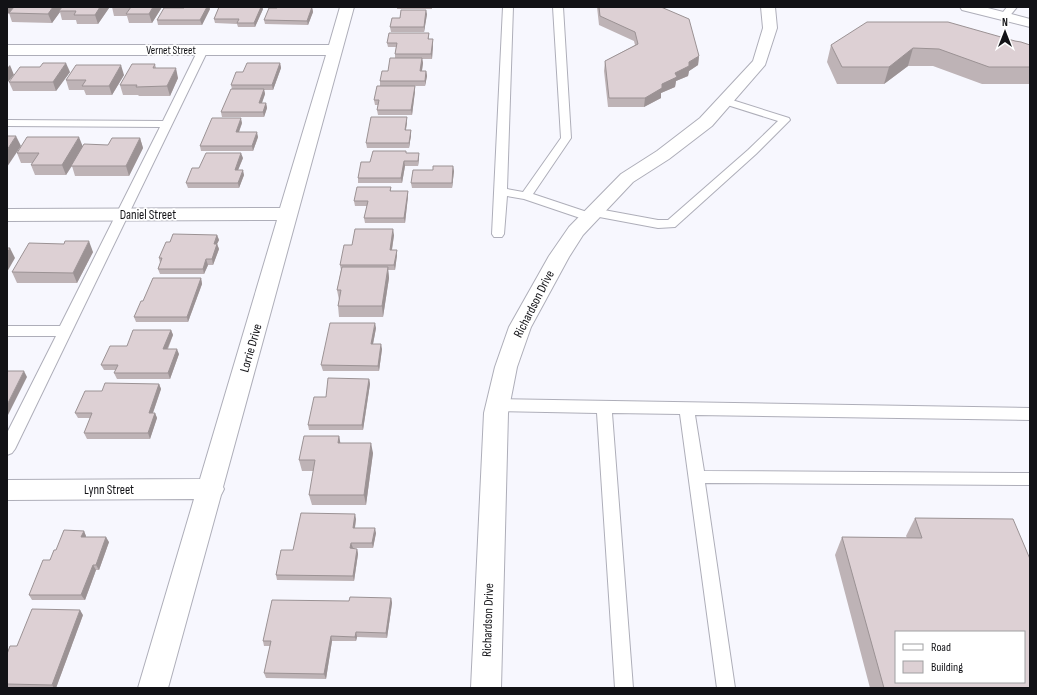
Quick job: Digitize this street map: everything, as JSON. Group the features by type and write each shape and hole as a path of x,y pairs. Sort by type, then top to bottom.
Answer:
{"street":[{"name":"Lorrie Drive","path":"153,688 347,7"},
{"name":"Richardson Drive","path":"486,688 496,413 506,367 520,327 559,256 576,231 627,178 663,155 706,122 760,62 770,28 768,7"},
{"path":"967,7 1008,11 1030,23"},
{"name":"Vernet Street","path":"7,50 335,50"},
{"name":"Daniel Street","path":"7,215 288,214"},
{"name":"Lynn Street","path":"7,490 210,489"}],"lane":[{"path":"498,234 508,7"},
{"path":"526,196 566,138 558,7"},
{"path":"7,449 203,50"},
{"path":"501,192 526,196 591,215 658,224 671,224 752,152 785,120 725,102"},
{"path":"7,123 166,124"},
{"path":"7,331 65,331"},
{"path":"498,405 604,408 1030,414"},
{"path":"604,408 624,688"},
{"path":"687,409 726,688"},
{"path":"696,477 1030,479"}],"building":[{"path":"14,7 53,7 48,14 9,13"},
{"path":"62,7 100,7 95,15 74,15 76,11 59,11"},
{"path":"131,7 153,7 149,14 126,14"},
{"path":"207,7 200,20 157,20 164,8"},
{"path":"219,7 261,7 254,23 237,23 239,19 214,19"},
{"path":"312,7 307,21 264,20 269,8"},
{"path":"599,7 661,7 689,19 699,56 689,62 689,66 675,73 677,77 662,84 662,88 645,98 609,98 605,61 638,44 635,32 600,16"},
{"path":"401,10 426,10 424,27 390,27 392,18 400,18"},
{"path":"867,22 948,22 1021,42 1030,45 1030,67 989,67 939,49 913,48 889,67 842,67 831,45"},
{"path":"389,33 429,33 428,39 433,39 431,54 395,54 397,43 387,43"},
{"path":"390,58 422,58 420,71 426,71 425,81 380,81 382,71 388,71"},
{"path":"43,63 66,63 53,82 9,82 20,67 40,67"},
{"path":"247,63 280,63 272,85 231,85 236,72 243,72"},
{"path":"132,64 155,64 153,68 176,68 167,86 136,87 137,85 120,85"},
{"path":"76,65 121,65 109,86 82,86 86,80 66,80"},
{"path":"377,86 415,86 411,110 377,110 379,100 374,100"},
{"path":"231,89 264,89 259,103 266,103 263,112 221,112"},
{"path":"371,117 407,117 405,130 411,130 409,143 366,143"},
{"path":"212,118 241,118 236,132 257,132 252,146 200,146"},
{"path":"7,136 16,136 7,150"},
{"path":"27,137 79,137 62,165 31,165 39,153 17,153"},
{"path":"112,138 140,138 126,166 71,166 84,144 108,145"},
{"path":"373,151 406,151 406,153 419,153 418,161 404,161 401,178 358,178 361,162 370,162"},
{"path":"206,153 241,153 235,170 243,170 238,183 186,183 192,168 199,168"},
{"path":"433,166 453,166 452,183 411,183 413,170 433,170"},
{"path":"357,187 391,187 390,191 408,191 404,218 364,218 368,201 354,201"},
{"path":"355,229 393,229 390,250 397,250 394,265 340,265 344,245 352,245"},
{"path":"173,234 217,235 214,244 217,244 212,259 206,259 203,269 158,269 162,258 159,258 166,242 170,242"},
{"path":"65,241 89,241 73,273 12,272 29,243 64,244"},
{"path":"342,267 388,267 382,306 338,306 341,290 337,290"},
{"path":"153,278 201,278 187,317 134,317"},
{"path":"330,323 375,323 371,344 381,344 378,366 321,365"},
{"path":"133,330 171,330 163,349 177,349 168,373 114,373 118,365 101,365 110,346 127,346"},
{"path":"7,371 24,371 7,405"},
{"path":"328,378 369,379 362,425 308,425 314,397 326,397"},
{"path":"105,383 159,384 149,413 155,413 148,433 84,433 92,413 75,413 85,391 102,391"},
{"path":"304,436 339,436 338,443 371,443 364,495 309,495 315,460 299,460"},
{"path":"301,513 355,514 353,528 375,528 372,543 351,543 350,548 357,549 353,576 276,575 281,550 293,550"},
{"path":"915,518 1013,519 1030,559 1030,688 884,688 842,537 922,538"},
{"path":"64,530 84,531 81,537 106,537 96,565 93,565 81,595 29,595 43,560 50,560 54,550 56,550"},
{"path":"350,597 391,598 386,633 356,632 355,637 331,636 324,674 264,673 271,641 263,641 272,600 349,601"},
{"path":"32,609 80,610 52,685 7,684 7,654 10,646 17,646"}]}
